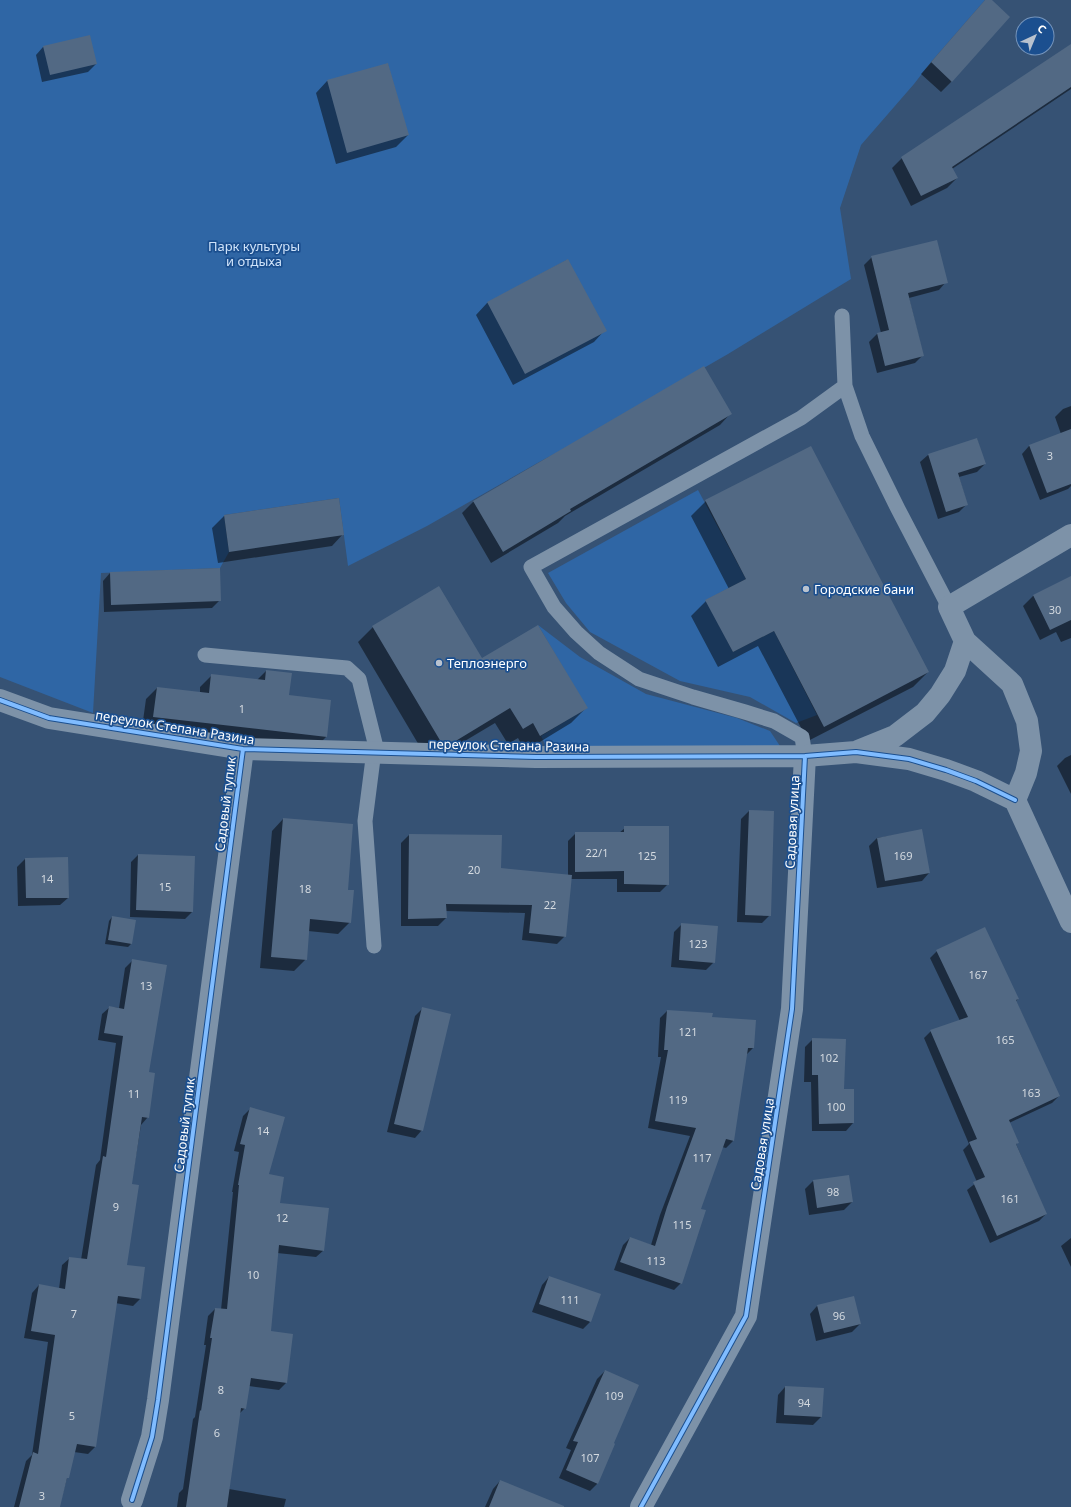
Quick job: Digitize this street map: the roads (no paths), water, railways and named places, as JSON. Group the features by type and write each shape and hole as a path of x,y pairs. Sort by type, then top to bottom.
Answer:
{"street":[{"path":"1071,535 950,607 966,641 1012,684 1027,721 1031,751 1026,773 1015,800 1071,922"},
{"path":"856,752 895,736 925,713 940,695 955,671 966,641"},
{"name":"переулок Степана Разина","path":"0,700 49,718 243,749 536,757 805,756 856,752 909,759 946,770 976,781 1015,800"},
{"name":"Садовый тупик","path":"132,1500 152,1437 158,1400 243,749"},
{"name":"Садовая улица","path":"641,1507 746,1316 792,1008 805,756"}],"lane":[{"path":"842,316 845,386 862,436 950,607"},
{"path":"805,756 802,737 774,721 639,679 599,653 576,632 554,607 531,567 801,418 845,386"},
{"path":"205,655 347,668 359,679 375,743 365,821 374,946"}],"place":[{"name":"Городские бани","path":"806,589"},
{"name":"Теплоэнерго","path":"439,663"}],"park label":[{"name":"Парк культуры и отдыха","path":"254,254"}]}
